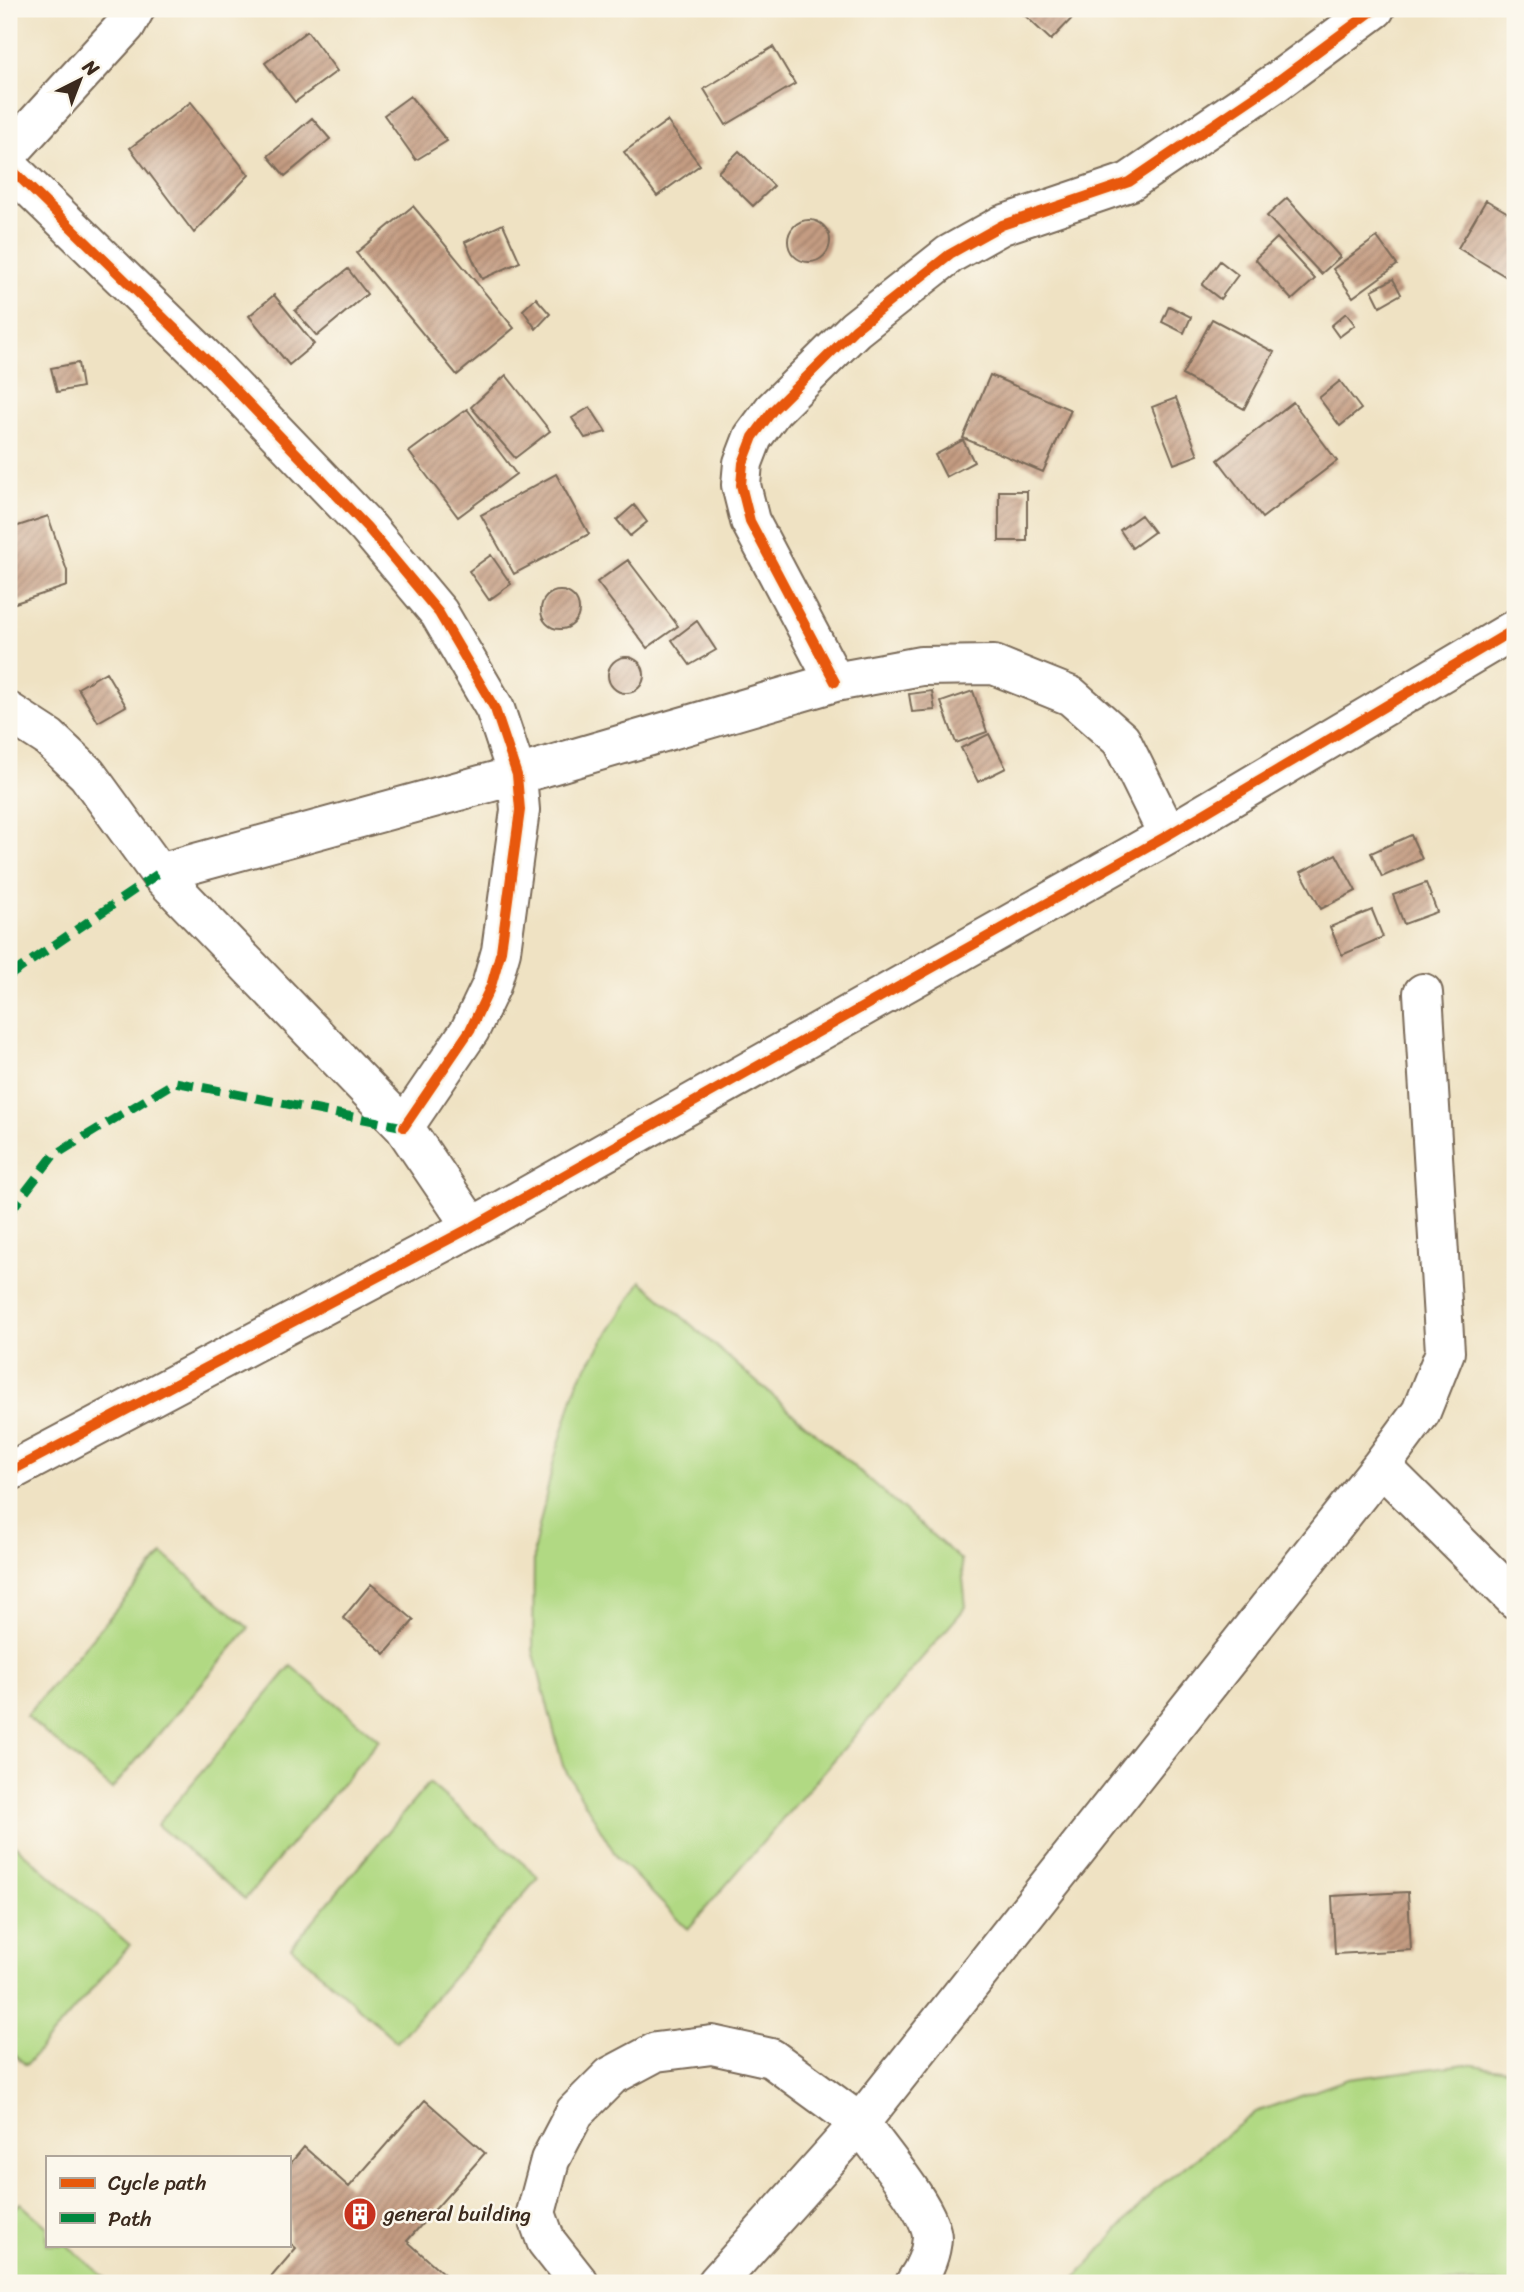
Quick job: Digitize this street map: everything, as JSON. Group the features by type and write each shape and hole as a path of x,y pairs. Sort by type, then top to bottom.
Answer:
{"street":[{"path":"9,153 126,25 135,9"},
{"path":"835,682 750,520 741,485 743,463 753,437 773,410 855,329 950,254 1002,225 1129,182 1275,83 1375,9"},
{"path":"9,167 207,360 366,527 439,612 495,709 517,775 520,810 500,951 491,986 470,1030 404,1128"},
{"path":"9,1472 471,1227 1168,835 1515,629"},
{"path":"159,873 517,775 835,682 921,666 994,665 1071,696 1121,740 1168,835"},
{"path":"9,712 49,738 87,774 159,873 404,1128 471,1227"},
{"path":"717,2283 860,2123 1381,1465 1420,1412 1445,1352 1423,993"},
{"path":"1381,1465 1515,1599"},
{"path":"579,2283 546,2241 536,2213 550,2160 575,2112 611,2076 656,2052 712,2045 771,2058 860,2123 920,2205 932,2236 926,2267 915,2283"}],"green space":[{"path":"641,1281 961,1560 966,1607 688,1929 618,1859 563,1766 533,1650 534,1549 554,1460 578,1381"},
{"path":"163,1554 249,1628 112,1789 26,1716"},
{"path":"291,1666 379,1740 245,1899 157,1825"},
{"path":"429,1783 539,1877 397,2042 291,1947"},
{"path":"9,1840 130,1945 26,2065 9,2050"},
{"path":"1466,2064 1515,2071 1515,2283 1071,2283 1153,2191 1256,2112 1348,2079"},
{"path":"20,2203 46,2226 46,2246 68,2246 111,2283 9,2283 9,2216"}],"building":[{"path":"1018,9 1081,9 1051,40"},
{"path":"307,31 337,71 295,102 265,63"},
{"path":"773,47 795,84 726,125 704,89"},
{"path":"410,96 447,141 416,160 384,115"},
{"path":"191,102 249,175 194,233 130,148"},
{"path":"312,118 330,139 285,176 268,156"},
{"path":"667,121 700,165 657,196 624,152"},
{"path":"739,151 774,186 753,206 718,172"},
{"path":"1287,198 1340,257 1321,274 1267,216"},
{"path":"1486,200 1515,217 1515,282 1458,248"},
{"path":"413,206 514,328 457,375 356,253"},
{"path":"809,220 824,226 830,241 824,256 809,262 794,256 788,241 794,226"},
{"path":"503,224 520,262 482,279 465,242"},
{"path":"1377,237 1397,265 1353,297 1333,269"},
{"path":"1277,238 1315,279 1292,300 1255,259"},
{"path":"1220,261 1238,275 1220,299 1202,285"},
{"path":"348,269 367,294 317,336 295,311"},
{"path":"1393,279 1401,294 1380,306 1372,290"},
{"path":"274,295 314,344 289,365 249,316"},
{"path":"536,298 550,314 536,329 523,310"},
{"path":"1169,306 1191,317 1184,333 1162,322"},
{"path":"1346,313 1355,325 1339,337 1331,326"},
{"path":"1212,319 1274,352 1244,409 1182,375"},
{"path":"78,363 82,387 57,392 51,368"},
{"path":"506,375 550,431 515,458 471,407"},
{"path":"990,375 1071,410 1043,472 963,438"},
{"path":"1340,381 1361,409 1340,426 1319,398"},
{"path":"1176,398 1198,455 1174,464 1152,407"},
{"path":"1293,402 1337,461 1262,518 1218,460"},
{"path":"590,407 606,432 585,438 572,418"},
{"path":"467,409 516,474 458,517 409,452"},
{"path":"963,440 974,462 946,477 935,455"},
{"path":"556,474 589,534 514,574 481,515"},
{"path":"999,491 1027,491 1027,541 999,541"},
{"path":"634,505 647,522 630,536 617,520"},
{"path":"1141,515 1154,532 1132,548 1120,530"},
{"path":"48,516 67,571 67,586 9,605 9,529"},
{"path":"491,555 511,584 489,600 469,571"},
{"path":"628,560 678,626 647,648 597,582"},
{"path":"560,591 573,597 579,610 573,623 560,629 547,623 541,610 547,597"},
{"path":"697,621 716,650 690,665 672,640"},
{"path":"626,657 639,662 644,675 639,688 626,693 613,688 608,675 613,662"},
{"path":"106,672 126,706 98,722 78,688"},
{"path":"932,691 935,710 912,712 909,694"},
{"path":"973,691 987,732 956,743 941,702"},
{"path":"989,734 1006,768 978,782 961,748"},
{"path":"1411,835 1422,859 1382,877 1371,853"},
{"path":"1336,854 1356,891 1321,909 1301,872"},
{"path":"1426,883 1437,912 1404,924 1393,895"},
{"path":"1372,910 1383,937 1342,955 1330,927"},
{"path":"371,1584 414,1620 385,1654 343,1618"},
{"path":"1408,1892 1411,1950 1335,1954 1332,1896"},
{"name":"general building","path":"425,2100 485,2153 407,2241 454,2283 266,2283 296,2248 290,2243 290,2164 304,2147 349,2187"}],"marked path":[{"path":"9,976 159,873"},
{"path":"9,1213 53,1156 175,1082 404,1127"}],"cycle path":[{"path":"835,682 750,521 741,485 743,463 753,437 773,410 855,329 950,254 1002,225 1129,182 1275,83 1375,9"},
{"path":"9,167 207,360 367,527 439,613 495,709 517,775 520,810 501,951 491,986 470,1030 404,1127"},
{"path":"9,1472 472,1227 1168,835 1515,629"}],"place":[{"name":"general building","path":"360,2214"}]}
